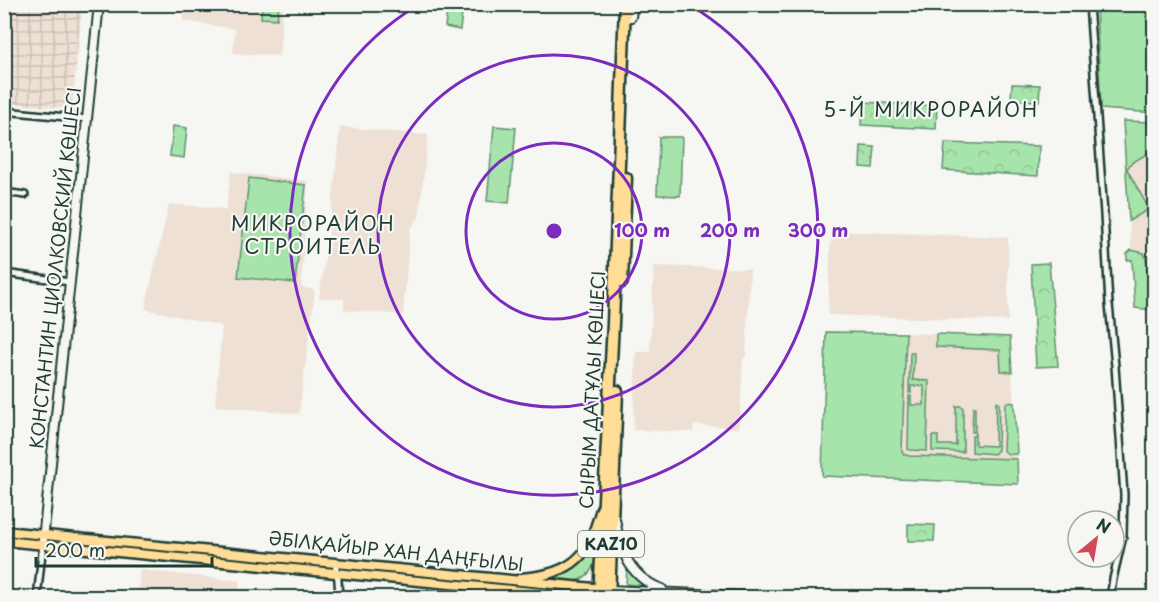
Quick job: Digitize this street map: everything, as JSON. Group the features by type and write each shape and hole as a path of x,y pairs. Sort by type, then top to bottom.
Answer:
{"highway":[{"path":"624,4 628,17"},
{"name":"СЫРЫМ ДАТҰЛЫ КӨШЕСІ","path":"602,594 628,17 633,4"}],"main road":[{"path":"497,579 528,577 563,570 581,556 589,545 608,499"},
{"name":"ӘБІЛҚАЙЫР ХАН ДАҢҒЫЛЫ","path":"4,531 43,539 337,572 522,591 602,594"},
{"name":"ӘБІЛҚАЙЫР ХАН ДАҢҒЫЛЫ","path":"4,540 43,539 335,563 497,579 602,594"},
{"path":"522,591 542,597"}],"street":[{"name":"КОНСТАНТИН ЦИОЛКОВСКИЙ КӨШЕСІ","path":"43,539 99,4"},
{"path":"1089,4 1124,495 1123,536 1110,597"},
{"path":"4,111 87,119"},
{"path":"4,192 25,195"},
{"path":"4,273 70,282"},
{"path":"608,499 622,551 629,563 649,584 675,592"},
{"path":"37,597 43,539"},
{"path":"335,563 339,597"},
{"name":"ӘБІЛҚАЙЫР ХАН ДАҢҒЫЛЫ","path":"602,594 675,592 785,597"}],"shaded area":[{"path":"4,5 82,5 72,109 5,103"},
{"path":"185,5 283,5 279,56 233,53 235,29 183,21"},
{"path":"1123,121 1154,122 1154,310 1135,308"},
{"path":"340,127 428,135 419,218 410,229 403,315 344,310 344,299 319,298 331,218"},
{"path":"231,172 308,181 301,287 315,290 299,414 215,406 222,326 145,309 169,204 226,209"},
{"path":"831,231 1008,237 1008,321 828,315"},
{"path":"654,266 750,269 746,357 743,358 739,428 694,425 693,432 633,430 636,352 650,352"},
{"path":"826,332 1010,337 1018,484 822,476"},
{"path":"140,570 240,581 238,597 138,597"}],"green space":[{"path":"262,5 279,5 277,19 261,18"},
{"path":"448,5 463,5 460,30 445,27"},
{"path":"1096,5 1154,5 1154,113 1101,109"},
{"path":"1012,84 1040,85 1039,101 1011,100"},
{"path":"862,102 937,106 936,129 861,125"},
{"path":"1123,121 1154,122 1154,150 1131,163 1127,169 1149,209 1129,221"},
{"path":"173,126 187,128 184,158 170,156"},
{"path":"494,126 516,128 509,203 487,201"},
{"path":"659,137 682,137 680,196 657,195"},
{"path":"945,143 1039,146 1038,176 943,170"},
{"path":"861,146 875,147 873,168 860,167"},
{"path":"249,178 306,185 295,283 238,277"},
{"path":"1131,250 1144,253 1148,265 1146,269 1154,282 1154,310 1135,308 1132,260 1127,260 1127,254"},
{"path":"1049,263 1058,366 1036,367 1031,264"},
{"path":"826,332 906,333 903,454 1017,459 1018,484 822,476"},
{"path":"936,334 1010,337 1012,372 1001,371 1000,350 936,347"},
{"path":"910,353 914,353 913,380 929,381 927,451 908,449 909,396 911,396 911,405 924,405 924,386 911,386 911,393 909,393"},
{"path":"996,402 999,404 998,450 994,454 972,452 972,436 975,435 975,445 995,446"},
{"path":"1007,402 1014,403 1017,454 1008,454 1003,450"},
{"path":"956,406 963,408 963,452 932,451 932,436 938,436 938,445 956,445"},
{"path":"973,407 975,407 975,432 972,432"},
{"path":"908,524 935,525 934,541 908,541"},
{"path":"596,534 595,560 590,572 584,577 569,582 535,579 556,575"},
{"path":"627,567 635,579 646,586 626,584"}],"district":[{"name":"5-Й МИКРОРАЙОН","path":"931,110"},
{"name":"МИКРОРАЙОН СТРОИТЕЛЬ","path":"313,236"}]}
